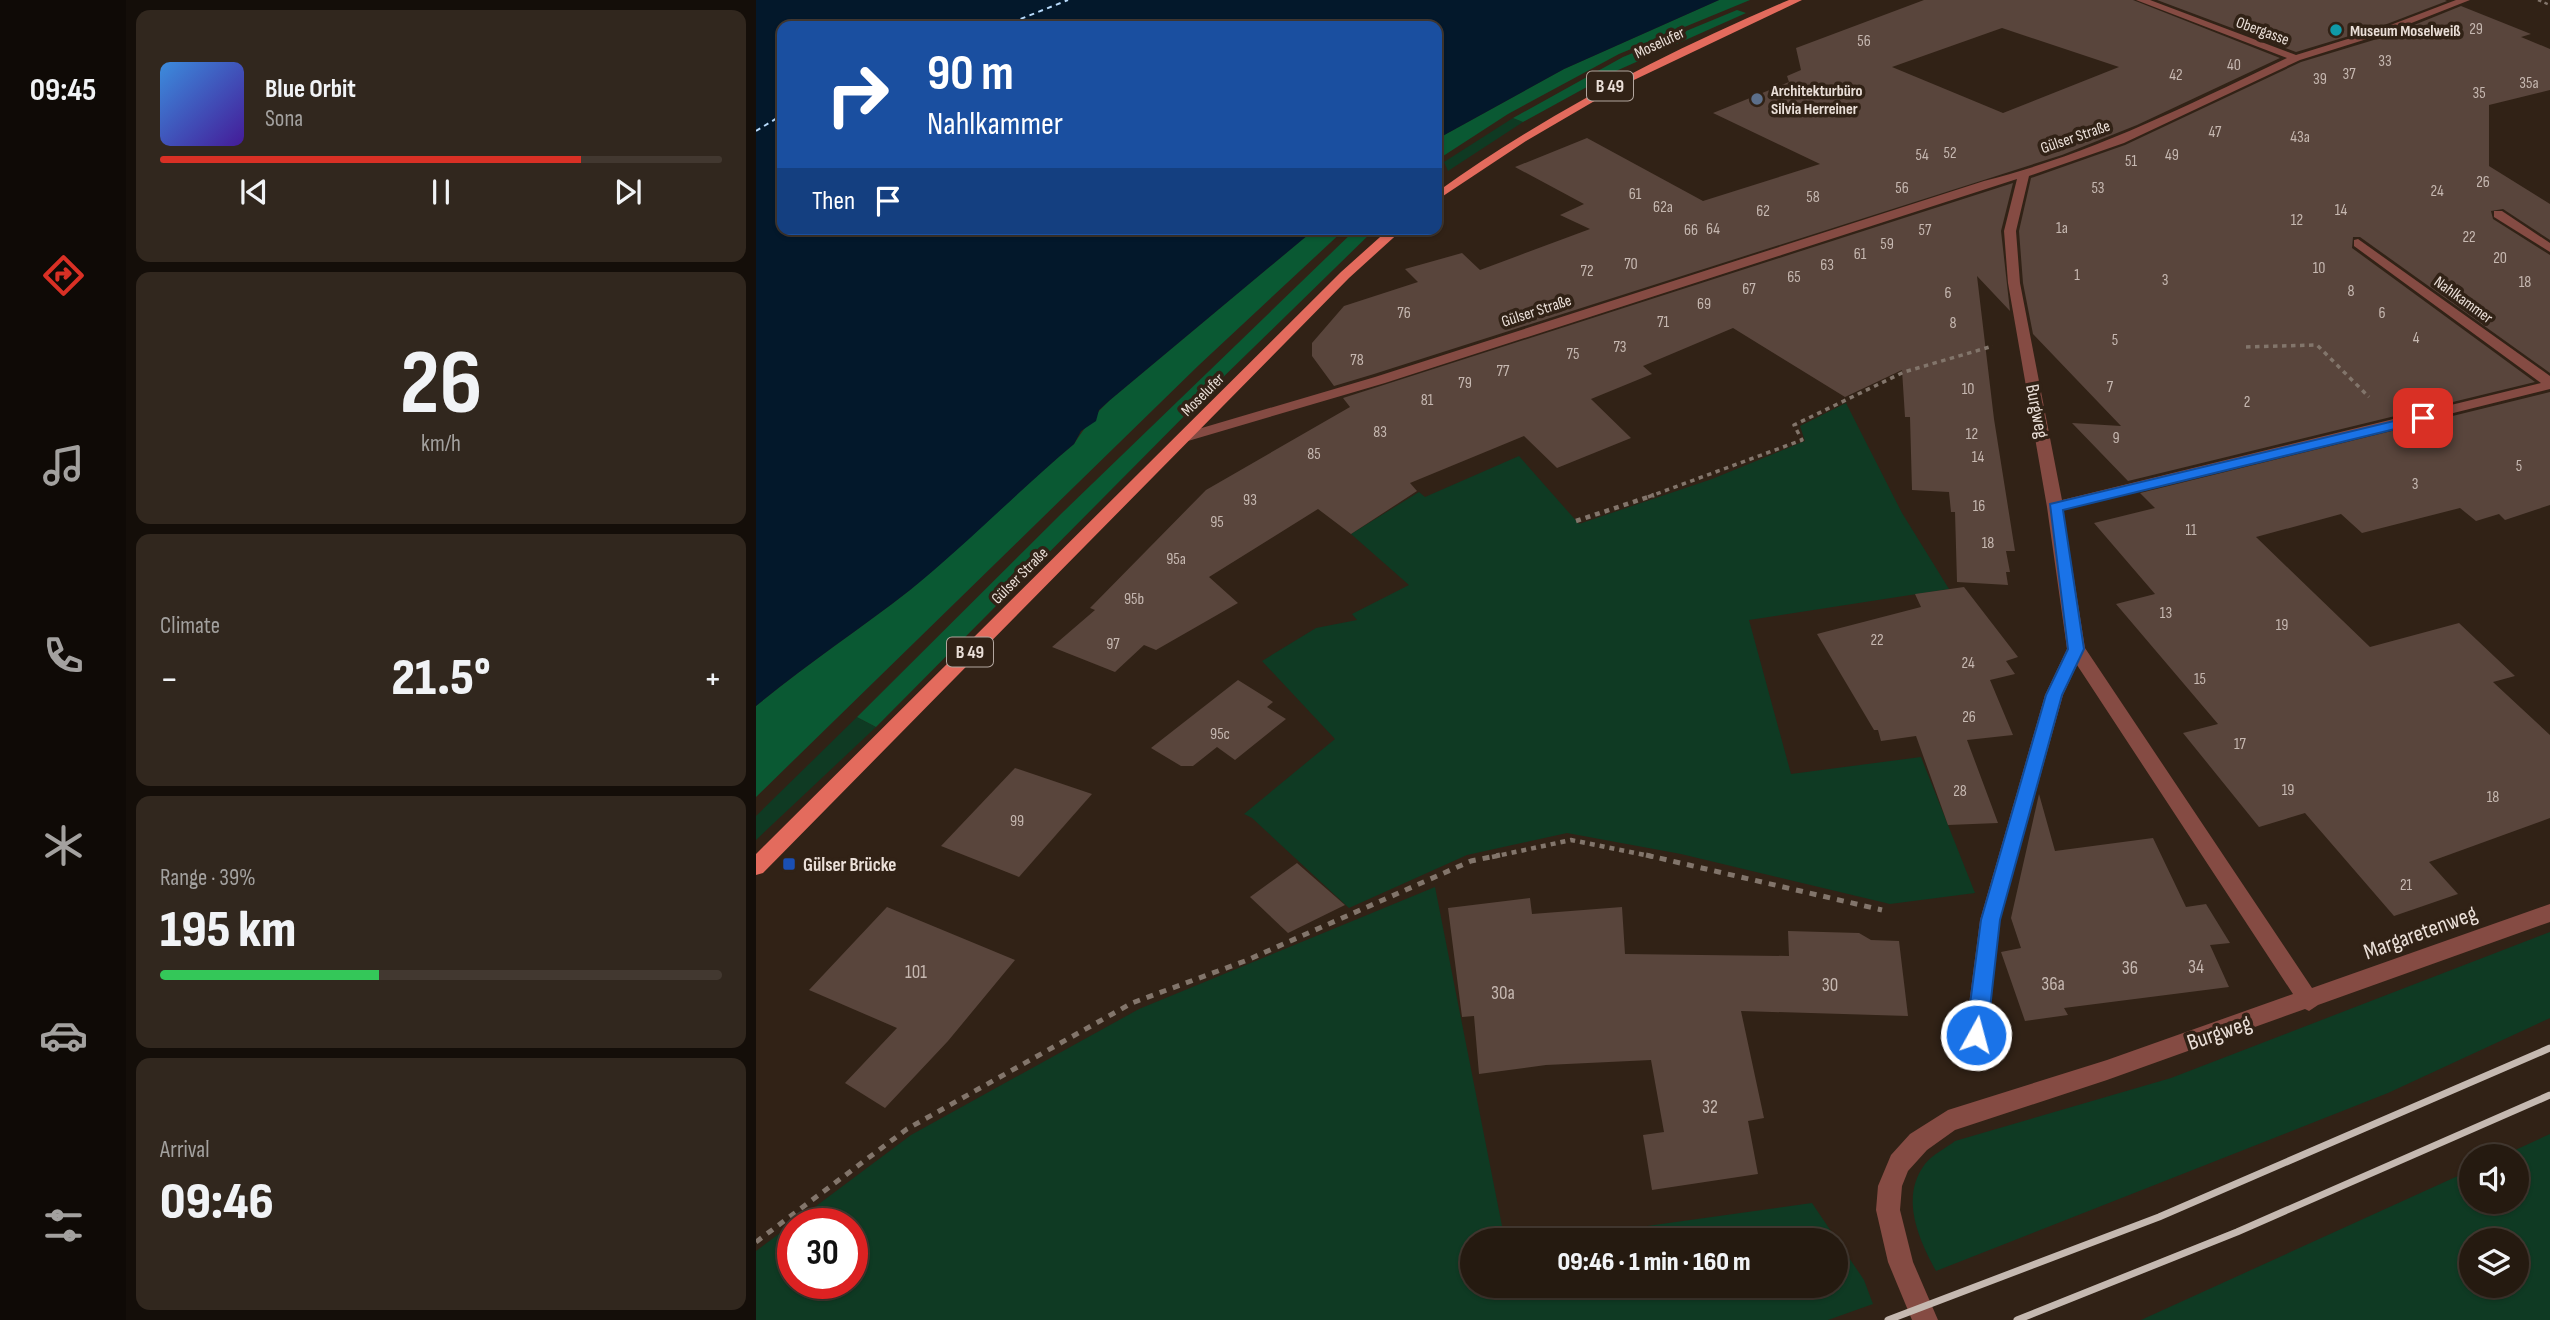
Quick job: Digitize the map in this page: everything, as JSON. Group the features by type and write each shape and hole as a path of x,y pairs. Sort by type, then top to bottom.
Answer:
{"main road":[{"name":"Moselufer","path":"1442,193 1497,152 1589,97 1686,49 1797,0"},
{"name":"Moselufer","path":"1183,438 1345,275 1390,235"},
{"name":"Gülser Straße","path":"756,867 1183,438"}],"street":[{"name":"Obergasse","path":"2141,0 2296,58"},
{"name":"Gülser Straße","path":"1183,438 1380,380 1987,183 2024,174 2120,141 2296,58 2383,31 2465,0"},
{"name":"Burgweg","path":"1925,1320 1902,1267 1888,1216 1888,1193 1896,1165 1909,1147 1926,1133 1948,1121 2309,1001 2076,649 2055,507 2014,283 2010,231 2024,174"},
{"path":"2498,214 2550,248"},
{"name":"Nahlkammer","path":"2358,243 2550,384"},
{"name":"Nahlkammer","path":"2055,507 2398,425 2550,384"},
{"path":"1976,1035 1990,920 2054,695 2076,649"},
{"name":"Margaretenweg","path":"2309,1001 2550,913"}],"path":[{"path":"2538,0 2550,5"},
{"path":"1576,522 1710,476 1802,440 1794,425 1904,372 1998,344 2025,343"},
{"path":"2246,347 2317,345 2398,425"},
{"path":"756,1242 907,1129 1132,1003 1245,961 1471,861 1571,840 1687,863 1882,910"}],"green space":[{"path":"1719,0 1750,0 1619,54 1508,114 1442,157 1442,136 1564,69"},
{"path":"1737,10 1746,13 1616,71 1523,122 1513,118 1623,57"},
{"path":"1513,118 1523,122 1448,171 1444,162"},
{"path":"1308,235 1339,235 1199,365 756,797 756,706 931,572 1074,444 1090,421 1110,400"},
{"path":"1350,235 1369,235 1215,385 876,727 857,717 1063,512"},
{"path":"1846,403 1902,513 1949,589 1749,620 1791,774 1921,757 1975,893 1890,904 1681,854 1567,833 1467,855 1349,908 1252,818 1244,814 1335,739 1262,661 1316,628 1357,620 1352,614 1409,585 1351,534 1419,492 1425,497 1519,456 1579,524 1712,479 1805,441 1800,426"},
{"path":"857,717 876,727 756,840 756,816"},
{"path":"1435,887 1502,1228 1460,1228 1460,1298 1848,1298 1848,1256 1864,1280 1873,1304 1828,1320 756,1320 756,1251 777,1235 777,1299 868,1299 868,1208 813,1208 911,1135 1139,1009"},
{"path":"2550,932 2550,1018 2388,1093 1936,1271 1914,1218 1914,1190 1925,1164 1955,1141 2171,1078"},
{"path":"2550,1134 2550,1320 2141,1320 2459,1175 2459,1214 2529,1214 2528,1144"},
{"path":"1812,1203 1829,1228 1633,1228"}],"water":[{"path":"756,0 1719,0 1564,69 1442,136 1442,21 777,21 777,235 1308,235 1110,400 1099,410 1096,421 1081,431 1074,444 931,572 756,706"}],"building":[{"path":"1924,0 2133,0 2280,58 2137,125 2062,155 1374,374 1334,386 1312,356 1312,343 1344,306 1418,282 1405,269 1462,253 1480,270 1590,229 1560,215 1584,204 1515,167 1587,138 1703,201 1820,164 1713,113 1789,82 1787,76 1801,70 1796,48","holes":["2002,28 2119,67 2003,113 1892,67"]},
{"path":"2157,0 2447,1 2379,27 2296,52"},
{"path":"2461,6 2531,34 2521,37 2550,49 2550,90 2489,105 2489,166 2550,204 2550,240 2503,209 2491,211 2493,219 2550,255 2550,373 2360,237 2353,237 2352,248 2535,382 2128,481 2072,423 2121,426 2033,334 2023,283 2019,231 2031,178 2125,145 2301,62 2387,36"},
{"path":"2013,183 2001,231 2010,311 1977,276 1994,419 2015,551 2006,551 2010,572 2006,572 2008,585 1957,582 1955,512 1951,512 1949,492 1912,490 1910,417 1905,417 1902,370 1845,397 1733,328 1643,366 1652,374 1591,399 1631,438 1557,468 1524,436 1410,483 1417,491 1351,534 1318,509 1209,577 1238,603 1156,650 1144,645 1115,672 1052,647 1095,610 1090,608 1206,490 1350,407 1343,398"},
{"path":"2550,392 2550,505 2505,520 2499,514 2476,521 2460,508 2362,533 2341,514 2256,537 2370,647 2459,623 2515,676 2493,682 2550,735 2550,818 2429,862 2458,894 2394,916 2305,813 2259,827 2183,733 2218,724 2116,604 2155,594 2094,523 2155,508 2140,493"},
{"path":"1964,587 2018,657 2006,661 2015,674 1990,680 2013,735 1967,740 1998,823 1948,825 1916,736 1881,741 1878,730 1874,730 1817,634 1921,607 1915,594"},
{"path":"1238,680 1273,702 1267,707 1286,719 1235,760 1217,747 1193,766 1181,766 1151,748"},
{"path":"1015,768 1092,794 1019,877 941,846"},
{"path":"2039,794 2055,851 2153,838 2186,907 2206,904 2230,943 2210,945 2229,987 2064,1008 2068,1015 2025,1021 2001,952 2021,948 2011,918"},
{"path":"1297,863 1345,905 1288,933 1250,897"},
{"path":"1530,898 1532,914 1622,907 1625,954 1789,956 1788,931 1859,933 1871,940 1899,941 1908,1016 1741,1011 1764,1118 1748,1121 1758,1174 1652,1190 1643,1135 1664,1132 1651,1060 1546,1065 1479,1074 1474,1016 1462,1017 1448,908"},
{"path":"887,907 1015,960 948,1041 885,1108 845,1083 897,1028 809,990"}],"ferry route":[{"path":"1016,21 1068,0"},
{"path":"756,131 777,118"}],"railway":[{"path":"1888,1320 2159,1217 2550,1048"},
{"path":"2017,1320 2237,1232 2550,1095"}],"place":[{"name":"Museum Moselweiß","path":"2336,30"},
{"name":"Architekturbüro Silvia Herreiner","path":"1757,99"},
{"name":"Gülser Brücke","path":"789,864"}],"route":[{"path":"1976,1035 1990,920 2054,695 2076,649 2055,507 2423,418"}]}
